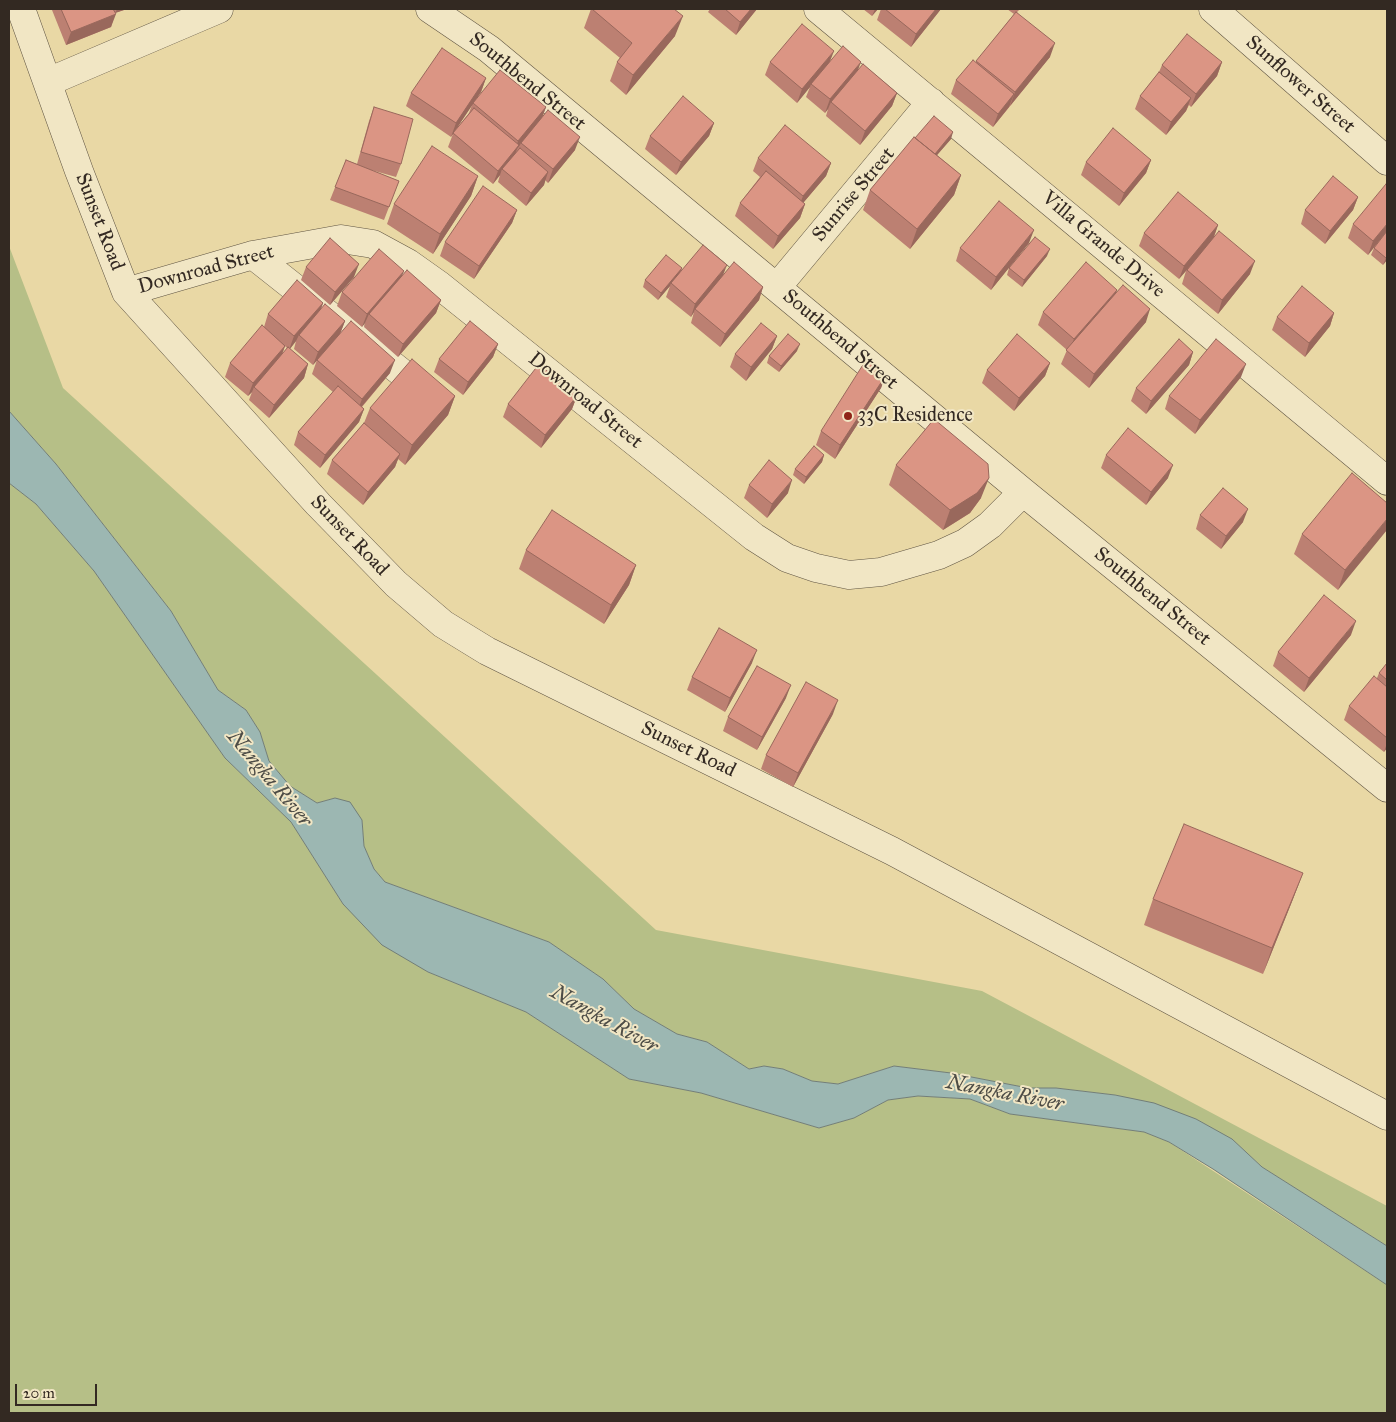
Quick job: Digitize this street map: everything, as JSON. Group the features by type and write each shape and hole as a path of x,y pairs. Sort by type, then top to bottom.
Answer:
{"street":[{"name":"Sunset Road","path":"20,9 126,292 318,504 396,584 443,624 486,652 892,850 1387,1116"},
{"path":"48,82 219,9"},
{"name":"Southbend Street","path":"430,9 489,48 1023,492 1387,788"},
{"name":"Villa Grande Drive","path":"818,9 1387,481"},
{"name":"Sunflower Street","path":"1212,9 1387,161"},
{"name":"Sunrise Street","path":"777,287 931,102"},
{"name":"Downroad Street","path":"126,292 253,255 341,239 374,244 408,263 446,291 754,537 787,558 816,568 849,575 881,572 939,555 965,543 990,525 1023,492"},
{"path":"253,255 438,402"}],"green space":[{"path":"9,246 63,388 656,930 982,991 1387,1206 1387,1246 1262,1167 1231,1139 1196,1119 1115,1095 1056,1088 1028,1088 951,1073 894,1066 838,1084 812,1081 783,1069 764,1066 749,1069 707,1042 677,1034 634,1009 603,979 549,942 385,882 374,869 364,846 362,820 335,798 317,803 290,786 269,761 260,732 246,710 218,690 171,611 56,464 9,411"},
{"path":"9,483 36,504 94,571 225,758 291,822 343,904 428,972 526,1012 629,1079 701,1093 819,1128 854,1118 888,1100 918,1096 970,1099 1010,1114 1144,1132 1169,1142 1387,1285 1387,1413 9,1413"}],"water":[{"name":"Nangka River","path":"9,411 56,464 171,611 218,690 246,710 260,732 269,761 290,786 317,803 335,798 350,802 362,820 364,846 374,869 385,882 549,942 603,979 634,1009 677,1034 707,1042 749,1069 764,1066 783,1069 812,1081 838,1084 894,1066 951,1073 1028,1088 1056,1088 1115,1095 1154,1103 1196,1119 1232,1139 1262,1167 1387,1246 1387,1285 1213,1169 1169,1142 1144,1132 1010,1114 970,1099 918,1096 888,1100 854,1118 819,1128 701,1093 629,1079 526,1012 428,972 382,945 343,904 291,822 225,758 94,571 36,504 9,483"}],"building":[{"path":"61,9 113,9 116,14 71,32"},
{"path":"592,9 674,9 683,16 633,75 617,62 632,43"},
{"path":"725,9 751,9 740,22"},
{"path":"885,9 936,9 916,34"},
{"path":"1016,12 1055,43 1015,92 976,61"},
{"path":"802,24 834,51 802,89 770,62"},
{"path":"1187,34 1222,62 1196,94 1162,65"},
{"path":"843,46 861,62 830,99 811,84"},
{"path":"442,48 486,78 456,123 411,93"},
{"path":"973,60 1014,94 998,114 956,80"},
{"path":"863,64 897,93 865,131 831,102"},
{"path":"500,70 546,107 518,141 473,103"},
{"path":"1159,72 1191,98 1171,122 1140,96"},
{"path":"683,96 714,123 681,162 650,136"},
{"path":"374,107 413,119 401,164 361,152"},
{"path":"474,108 519,145 498,171 453,133"},
{"path":"548,110 580,137 553,169 521,143"},
{"path":"934,116 953,132 935,154 915,138"},
{"path":"785,125 831,163 803,196 758,158"},
{"path":"1113,128 1151,160 1124,193 1086,162"},
{"path":"914,137 961,175 917,229 870,190"},
{"path":"432,146 478,176 440,234 394,204"},
{"path":"520,148 548,172 531,193 502,169"},
{"path":"346,160 399,181 389,207 335,187"},
{"path":"766,171 805,204 778,236 740,203"},
{"path":"1333,176 1358,197 1330,231 1305,210"},
{"path":"1386,184 1387,224 1373,241 1353,224"},
{"path":"483,186 517,210 479,266 445,242"},
{"path":"1178,192 1218,225 1184,266 1144,233"},
{"path":"999,201 1034,230 996,277 960,248"},
{"path":"1219,231 1255,261 1222,300 1187,270"},
{"path":"1387,231 1387,257 1386,258 1374,248"},
{"path":"1035,237 1050,249 1024,280 1009,268"},
{"path":"330,238 359,264 335,292 306,267"},
{"path":"703,245 727,265 695,304 671,283"},
{"path":"379,249 404,271 367,314 342,292"},
{"path":"666,255 682,268 661,293 645,280"},
{"path":"734,262 763,287 725,334 695,309"},
{"path":"1086,262 1117,290 1074,339 1043,312"},
{"path":"407,270 441,300 403,344 369,314"},
{"path":"297,280 323,303 294,336 268,314"},
{"path":"1123,285 1150,309 1094,374 1066,350"},
{"path":"1302,286 1334,313 1309,343 1277,317"},
{"path":"325,304 345,321 318,352 299,335"},
{"path":"351,321 395,360 362,399 317,360"},
{"path":"470,321 498,344 468,382 439,359"},
{"path":"761,323 777,336 751,367 735,354"},
{"path":"262,325 285,346 253,383 230,363"},
{"path":"788,334 800,344 781,366 769,356"},
{"path":"1017,334 1050,363 1019,398 987,370"},
{"path":"1179,339 1193,352 1151,401 1136,388"},
{"path":"1216,339 1246,364 1200,420 1169,396"},
{"path":"288,347 308,364 274,405 254,387"},
{"path":"412,359 455,396 412,445 370,408"},
{"name":"33C Residence","path":"866,360 886,375 840,445 821,431"},
{"path":"539,364 577,396 545,435 508,404"},
{"path":"338,386 364,409 325,455 298,432"},
{"path":"934,419 988,464 989,478 977,493 950,510 896,465"},
{"path":"364,423 400,454 368,492 332,460"},
{"path":"1128,428 1173,465 1151,492 1106,455"},
{"path":"814,446 824,455 806,477 795,469"},
{"path":"769,460 792,480 772,504 749,485"},
{"path":"1352,473 1387,503 1387,519 1345,570 1302,534"},
{"path":"1223,488 1248,509 1226,536 1200,515"},
{"path":"552,510 636,565 611,605 526,550"},
{"path":"1324,595 1356,621 1309,678 1278,652"},
{"path":"719,628 757,650 730,698 692,677"},
{"path":"1387,663 1387,680 1379,673"},
{"path":"757,666 791,685 762,737 728,717"},
{"path":"1374,676 1387,687 1387,738 1349,706"},
{"path":"806,682 838,700 798,773 766,755"},
{"path":"1184,824 1303,873 1272,948 1153,899"}],"place":[{"name":"33C Residence","path":"848,416"}]}
